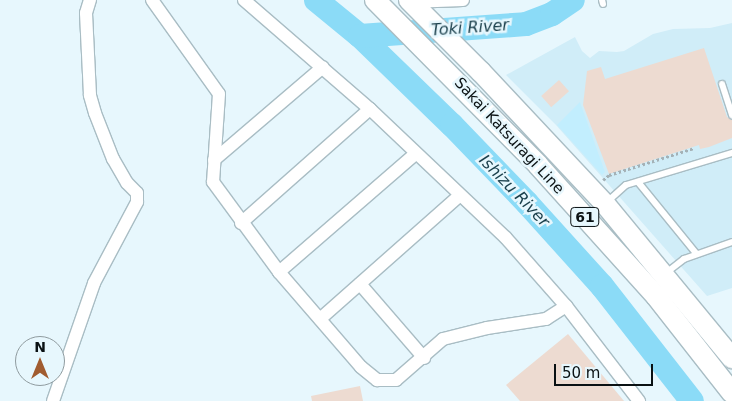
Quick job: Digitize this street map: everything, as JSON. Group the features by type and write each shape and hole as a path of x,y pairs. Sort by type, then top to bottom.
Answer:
{"main road":[{"name":"Sakai Katsuragi Line","path":"375,0 427,50 538,165 643,282 732,393"},
{"name":"Sakai Katsuragi Line","path":"412,3 605,204 665,274 732,358"}],"street":[{"path":"53,401 94,283 137,202 137,193 127,183 113,159 94,113 90,95 86,13 90,0"},
{"path":"152,0 219,94 213,182 241,223 279,272 361,367 377,380 396,380 424,358 443,339 487,328 546,319 566,306"},
{"path":"244,0 370,109 415,154 506,238 566,306 639,401"},
{"path":"412,3 463,0"},
{"path":"214,160 323,67"},
{"path":"241,223 370,109"},
{"path":"279,272 415,154"},
{"path":"320,319 460,196"},
{"path":"360,284 424,358"}],"lane":[{"path":"722,84 732,115"},
{"path":"605,204 626,186 732,153"},
{"path":"638,182 696,253"},
{"path":"665,274 684,259 696,253 732,242"}],"path":[{"path":"602,181 609,176 694,148"}],"shaded area":[{"path":"732,23 732,288 707,296 556,125 506,75 575,37 582,51 590,58 599,51 624,51 653,34 673,29 710,28"},
{"path":"580,102 605,172 602,175 557,125"}],"building":[{"path":"704,48 727,117 732,120 732,138 700,149 699,145 609,174 583,105 587,71 601,67 605,79"},
{"path":"559,80 569,91 551,107 541,96"},
{"path":"568,334 624,401 520,401 506,385"},
{"path":"360,386 363,401 312,401 311,396"}],"waterway":[{"name":"Ishizu River","path":"316,0 360,36 452,125 527,203 602,286 692,401"},
{"name":"Toki River","path":"360,36 526,24 552,14 573,0"}]}
